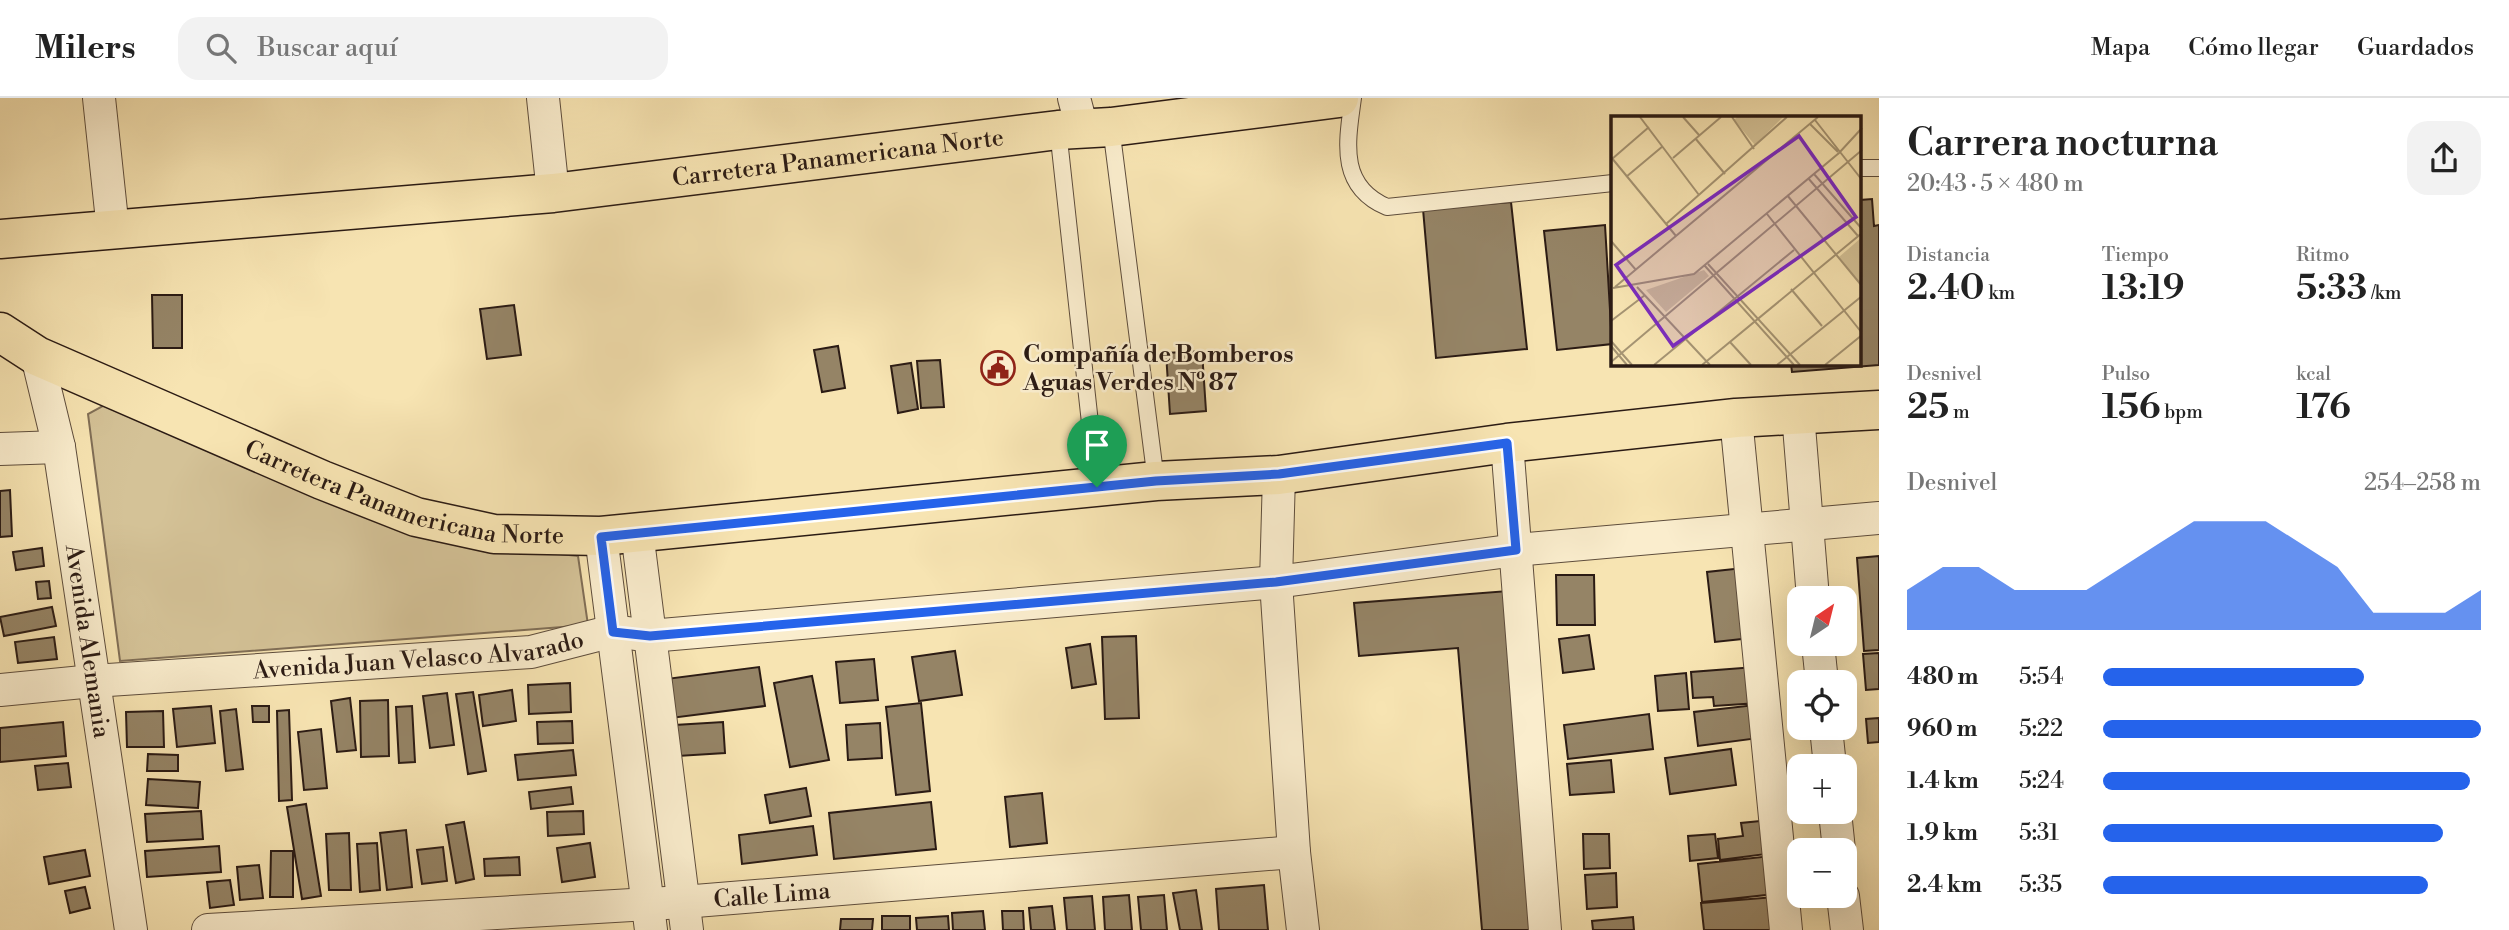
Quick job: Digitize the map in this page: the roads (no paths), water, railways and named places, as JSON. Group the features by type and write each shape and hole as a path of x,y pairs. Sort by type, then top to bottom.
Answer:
{"main road":[{"name":"Carretera Panamericana Norte","path":"0,239 553,193 1081,121 1339,98"},
{"name":"Carretera Panamericana Norte","path":"0,332 37,356 322,480 416,517 494,534 619,534 1156,481 1279,474 1507,443 1736,418 1879,410"}],"street":[{"path":"99,98 113,230"},
{"path":"543,98 553,193"},
{"name":"Avenida Alemania","path":"37,356 60,447 131,930"},
{"path":"1798,414 1812,586"},
{"path":"1736,418 1786,930"},
{"path":"1507,443 1545,930"},
{"path":"0,449 60,447"},
{"path":"1279,474 1276,582 1294,852 1304,930"},
{"name":"Avenida Juan Velasco Alvarado","path":"0,690 93,681 531,652 613,632 650,636 1276,582 1516,550 1879,518"},
{"path":"619,534 613,632 649,916"},
{"path":"619,534 650,636 685,916"},
{"name":"Calle Lima","path":"208,930 685,916 1294,852"},
{"path":"1844,908 1847,930"}],"lane":[{"path":"1353,98 1346,144 1350,169 1371,200 1387,207 1611,183"},
{"path":"1081,121 1156,481"},
{"path":"1081,121 1097,487"}],"place":[{"name":"Compañía de Bomberos Aguas Verdes Nº 87","path":"998,368"}]}
